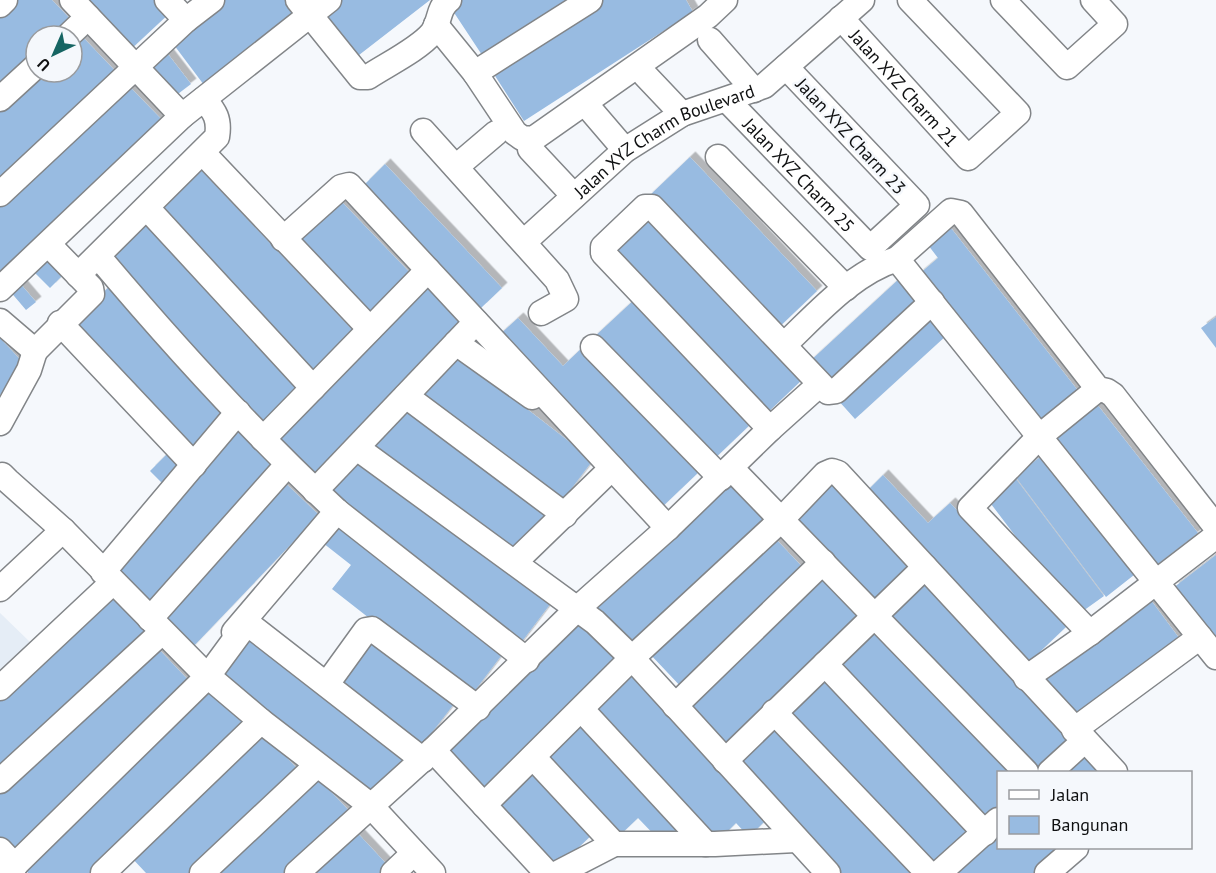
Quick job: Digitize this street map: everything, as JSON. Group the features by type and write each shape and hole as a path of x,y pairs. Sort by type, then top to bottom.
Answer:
{"street":[{"path":"0,5 5,0"},
{"path":"0,194 134,67 177,8 212,0"},
{"path":"0,289 49,245 182,116 204,99 304,8 329,0"},
{"path":"304,8 360,77 368,77 424,40 436,25 439,10 449,0"},
{"path":"475,73 590,0"},
{"name":"Jalan XYZ Charm Boulevard","path":"525,241 625,150 682,114 764,86 862,0"},
{"name":"Jalan XYZ Charm 21","path":"841,18 968,158 1017,113 910,0"},
{"path":"1003,0 1067,67 1115,24 1097,2"},
{"path":"436,25 475,73 515,133 522,138 538,138 711,5"},
{"path":"73,24 80,9 182,116"},
{"path":"710,40 754,90"},
{"name":"Jalan XYZ Charm 23","path":"786,67 917,205 870,248"},
{"path":"645,75 682,114"},
{"path":"0,99 24,77"},
{"path":"78,275 217,137 219,124 216,113 204,99"},
{"name":"Jalan XYZ Charm 25","path":"727,100 870,248"},
{"path":"589,108 625,150"},
{"path":"423,131 525,241 557,280 566,299 541,313"},
{"path":"456,167 496,133"},
{"path":"530,149 574,196"},
{"path":"203,153 370,329"},
{"path":"718,158 846,288"},
{"path":"283,239 341,187 348,185 668,528"},
{"path":"770,429 603,253 603,249 645,207 652,207 828,392 834,393 932,302"},
{"path":"147,208 313,388"},
{"path":"784,345 846,288 878,266 897,259 951,212 958,211 1098,389 1113,395 1216,527"},
{"path":"0,423 29,370 35,351 93,291 49,245"},
{"path":"98,256 287,465 337,511 527,660"},
{"path":"897,259 1216,657"},
{"path":"263,440 428,270"},
{"path":"0,321 35,351"},
{"path":"315,491 476,322"},
{"path":"60,323 194,465"},
{"path":"456,343 572,424"},
{"path":"593,347 726,473 782,520 1025,771"},
{"path":"297,873 428,755 578,608 668,528 819,385"},
{"path":"1090,633 970,510 970,506 1040,436 1098,389"},
{"path":"406,396 565,515"},
{"path":"0,688 108,577 238,412"},
{"path":"357,448 578,608 632,658 828,873"},
{"path":"0,781 156,626 287,465"},
{"path":"515,562 612,468"},
{"path":"484,805 632,658 782,520 825,474 836,471 1079,736 1114,771"},
{"path":"0,476 63,530 205,674 261,721 370,805 433,873"},
{"path":"205,674 337,511"},
{"path":"0,589 63,530"},
{"path":"1026,678 1090,633 1216,536"},
{"path":"675,706 823,562"},
{"path":"725,761 925,567"},
{"path":"7,863 205,674 248,623 327,684 428,755 484,805 547,873"},
{"path":"327,684 366,630 372,629 478,708"},
{"path":"1051,771 1079,736 1200,637"},
{"path":"825,664 992,827 939,873"},
{"path":"582,710 706,844"},
{"path":"774,712 928,873"},
{"path":"118,869 261,721"},
{"path":"533,757 614,844"},
{"path":"202,873 317,765"},
{"path":"558,873 593,865 614,844 706,844 796,840"},
{"path":"1047,873 1075,849"},
{"path":"393,873 414,853"}],"shaded area":[{"path":"0,613 31,643 0,673"}],"building":[{"path":"9,0 52,0 75,24 24,24 24,72 0,95 0,9"},
{"path":"81,0 164,0 173,10 129,51"},
{"path":"224,0 288,0 298,13 204,85 171,41"},
{"path":"340,0 430,0 350,62 316,18"},
{"path":"457,0 574,0 484,58 449,5"},
{"path":"595,0 686,0 693,12 524,121 490,68"},
{"path":"84,38 119,75 0,187 0,101 24,82 24,84 84,84"},
{"path":"164,49 191,84 170,100 143,65"},
{"path":"127,84 164,122 0,277 0,203"},
{"path":"690,157 817,291 774,332 647,198"},
{"path":"385,164 502,288 481,308 364,185"},
{"path":"197,166 359,337 316,378 154,207"},
{"path":"340,200 414,277 371,318 297,240"},
{"path":"647,209 806,376 763,417 604,249"},
{"path":"147,221 307,390 264,431 104,262"},
{"path":"947,223 1079,392 1036,426 918,275 938,258 925,241"},
{"path":"49,255 66,272 50,288 33,271"},
{"path":"899,279 918,299 825,384 807,364"},
{"path":"18,281 36,302 26,310 9,290"},
{"path":"426,283 463,319 310,480 273,445"},
{"path":"111,285 234,414 191,455 68,326"},
{"path":"635,299 753,422 710,463 592,339"},
{"path":"929,314 948,334 855,419 837,399"},
{"path":"1216,317 1216,348 1201,328"},
{"path":"518,318 563,366 585,345 702,469 659,510 496,338"},
{"path":"0,338 28,368 0,395"},
{"path":"452,351 593,460 559,505 418,395"},
{"path":"1092,398 1198,533 1154,567 1049,431"},
{"path":"404,402 547,514 513,558 369,447"},
{"path":"245,425 282,461 146,605 109,569"},
{"path":"170,451 185,466 165,486 150,471"},
{"path":"357,453 551,603 517,648 323,497"},
{"path":"1043,455 1134,575 1106,597 1015,476"},
{"path":"883,475 928,523 950,503 1067,626 1024,667 862,496"},
{"path":"1013,475 1104,596 1076,616 985,496"},
{"path":"727,477 770,523 632,653 589,608"},
{"path":"829,479 911,564 868,605 787,519"},
{"path":"282,480 319,515 190,650 156,616"},
{"path":"338,523 504,652 470,697 332,589 351,565 323,543"},
{"path":"772,535 808,573 684,690 649,653"},
{"path":"1216,555 1216,644 1173,588"},
{"path":"819,573 862,618 724,749 681,703"},
{"path":"924,577 1076,737 1040,771 1027,771 881,618"},
{"path":"114,589 153,631 0,775 0,697"},
{"path":"1147,595 1179,638 1073,717 1041,674"},
{"path":"580,620 623,665 485,796 441,751"},
{"path":"877,629 1012,771 997,771 997,820 986,830 834,670"},
{"path":"250,631 409,753 375,798 216,675"},
{"path":"370,632 457,700 423,744 335,676"},
{"path":"152,642 191,683 8,855 0,847 0,785"},
{"path":"629,667 770,816 749,837 736,823 715,844 586,708"},
{"path":"820,672 972,832 929,872 777,712"},
{"path":"211,688 250,729 97,873 28,873 22,866"},
{"path":"584,717 685,823 663,844 638,818 617,838 540,758"},
{"path":"771,723 914,873 833,873 728,763"},
{"path":"262,731 303,775 199,873 146,873 130,856"},
{"path":"1077,748 1099,771 1053,771"},
{"path":"534,762 598,829 555,870 491,802"},
{"path":"313,773 355,817 296,873 208,873"},
{"path":"997,824 997,849 1063,849 1037,873 946,873"},
{"path":"350,825 393,871 390,873 299,873"}]}
